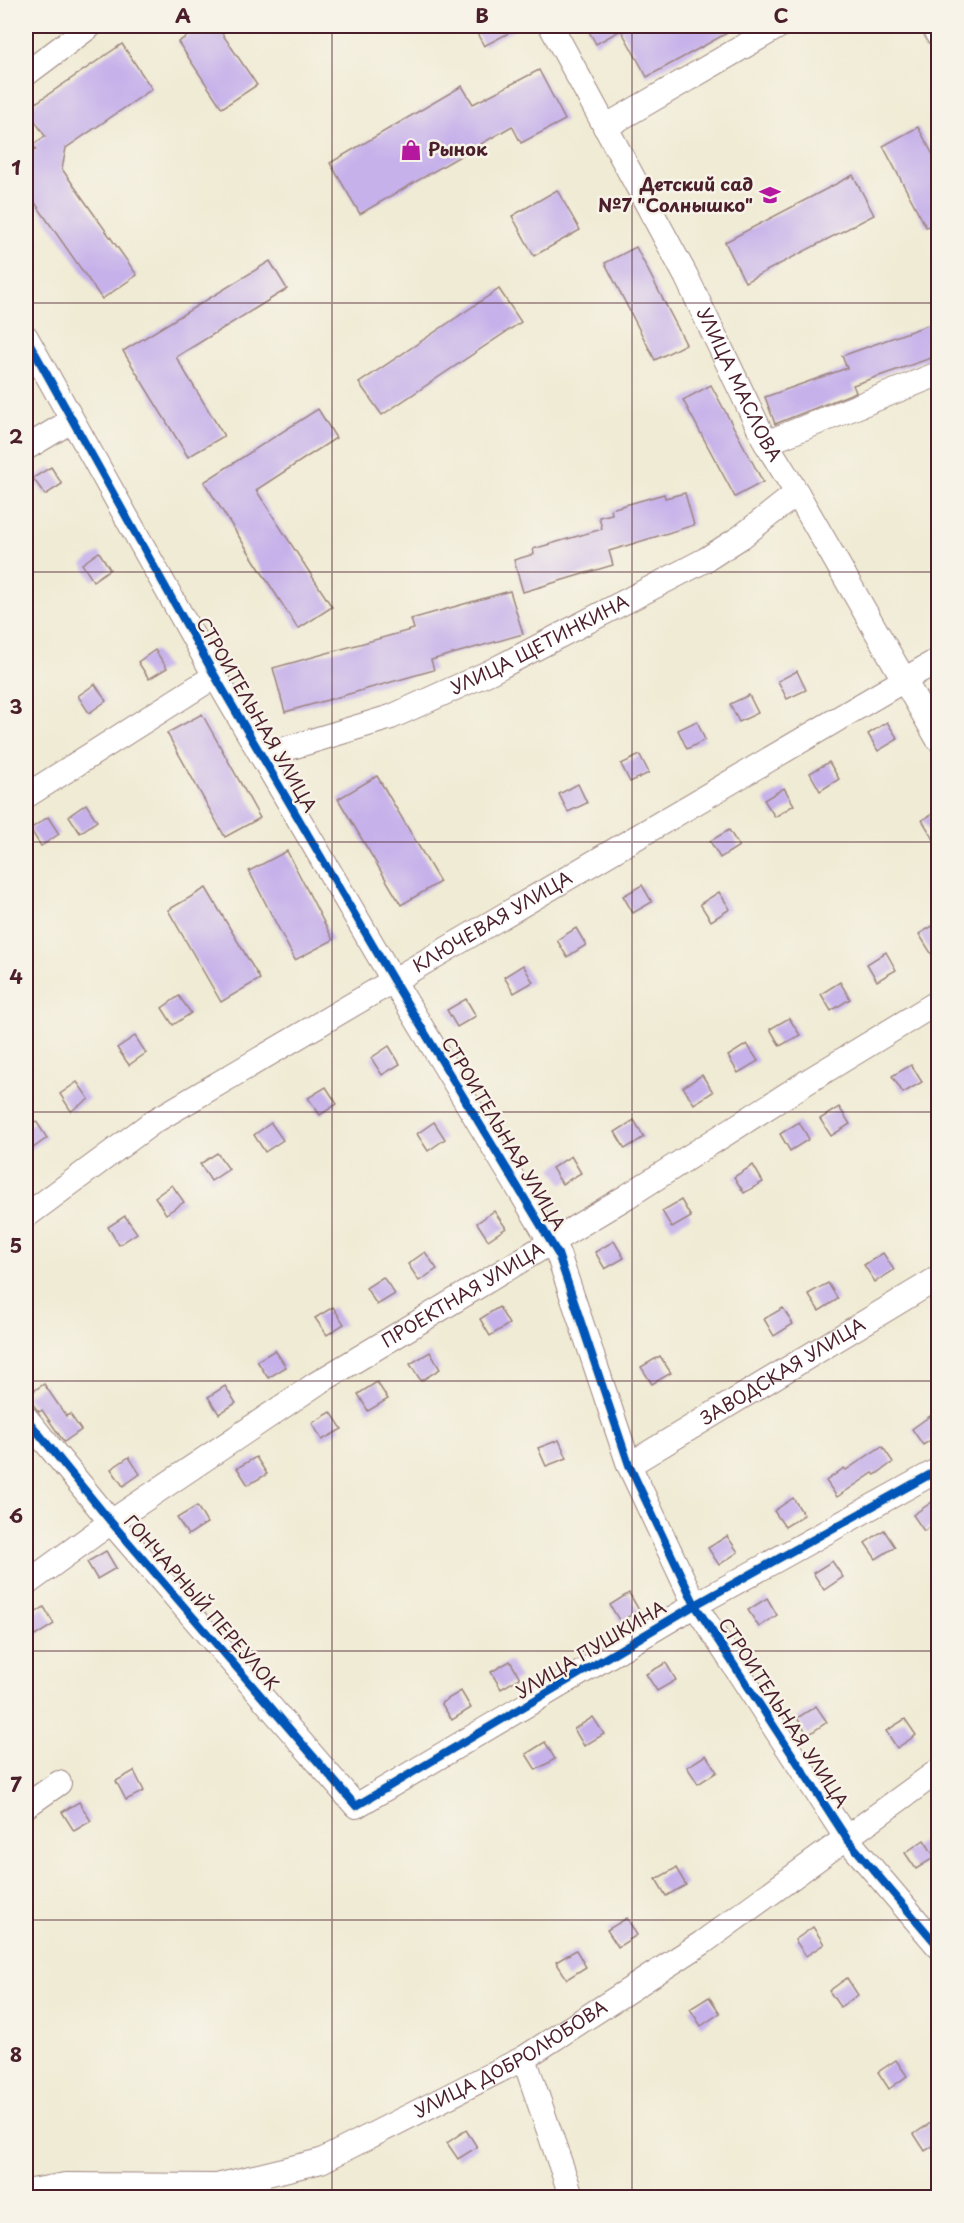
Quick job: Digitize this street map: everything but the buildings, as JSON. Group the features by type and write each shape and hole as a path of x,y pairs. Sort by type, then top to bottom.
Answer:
{"street":[{"path":"26,74 90,26"},
{"name":"УЛИЦА МАСЛОВА","path":"551,26 686,276 766,443 939,739"},
{"path":"605,127 779,26"},
{"path":"933,26 939,35"},
{"name":"СТРОИТЕЛЬНАЯ УЛИЦА","path":"26,337 215,676 393,980 558,1254 629,1466 695,1605 847,1839 936,1937"},
{"path":"766,443 939,374"},
{"path":"26,448 71,421"},
{"name":"УЛИЦА ЩЕТИНКИНА","path":"262,756 391,717 490,672 705,560 741,537 797,493"},
{"name":"КЛЮЧЕВАЯ УЛИЦА","path":"26,1216 153,1122 939,660"},
{"path":"26,796 215,676"},
{"name":"ПРОЕКТНАЯ УЛИЦА","path":"26,1584 111,1522 316,1384 939,1002"},
{"name":"ЗАВОДСКАЯ УЛИЦА","path":"629,1466 939,1278"},
{"name":"ГОНЧАРНЫЙ ПЕРЕУЛОК","path":"26,1418 111,1522 356,1806"},
{"name":"УЛИЦА ПУШКИНА","path":"356,1806 695,1605 939,1470"},
{"name":"УЛИЦА ДОБРОЛЮБОВА","path":"26,2192 65,2185 217,2186 321,2161 524,2058 702,1943 939,1771"},
{"path":"26,1806 59,1783"},
{"path":"524,2058 572,2198"}],"cycle path":[{"path":"26,337 215,676 393,980 558,1254 629,1465 695,1605 847,1839 938,1946"},
{"path":"26,1418 111,1522 356,1806 695,1605 938,1470"}],"place":[{"name":"Рынок","path":"411,150"},
{"name":"Детский сад №7 \"Солнышко\"","path":"770,195"}]}
